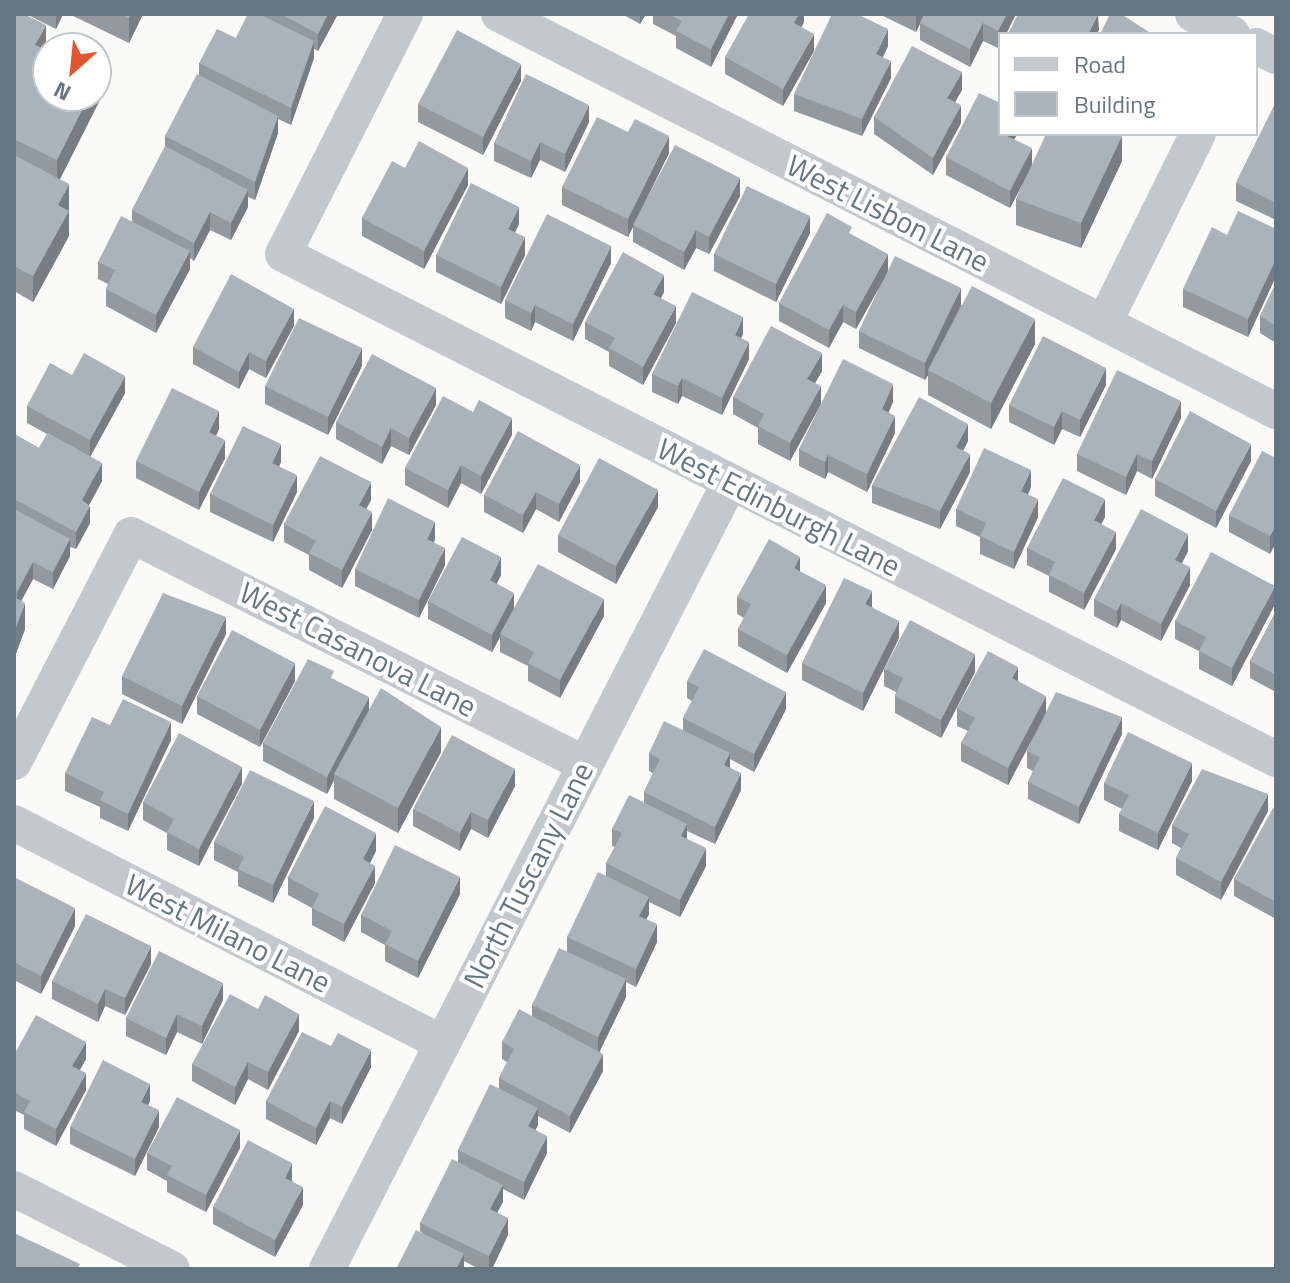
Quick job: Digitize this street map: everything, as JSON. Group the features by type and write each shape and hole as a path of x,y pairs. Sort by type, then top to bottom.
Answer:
{"street":[{"name":"West Edinburgh Lane","path":"405,14 283,254 1276,759"},
{"name":"West Lisbon Lane","path":"499,14 1276,411"},
{"path":"1193,14 1228,32"},
{"path":"1258,47 1276,56"},
{"path":"1104,323 1197,136"},
{"name":"North Tuscany Lane","path":"327,1269 730,482"},
{"name":"West Casanova Lane","path":"14,762 131,535 585,764"},
{"name":"West Milano Lane","path":"14,823 442,1043"},
{"path":"14,1189 172,1269"}],"building":[{"path":"14,14 24,14 46,25 42,32 32,32 32,112 81,112 57,160 14,139"},
{"path":"248,14 259,14 314,41 291,108 199,63 217,29 236,38"},
{"path":"281,14 328,14 318,34"},
{"path":"668,14 729,14 711,49 676,31 682,21"},
{"path":"749,14 799,14 794,23 814,34 783,89 725,57"},
{"path":"832,14 857,14 888,29 876,54 891,61 862,119 794,94"},
{"path":"924,14 1007,14 998,31 983,23 970,49 920,23"},
{"path":"1018,14 1098,14 1089,32 1009,32"},
{"path":"1110,14 1121,14 1149,32 1101,32"},
{"path":"457,30 521,64 483,137 418,104"},
{"path":"912,46 962,72 947,98 961,105 933,158 874,117"},
{"path":"197,74 278,116 255,182 165,136"},
{"path":"526,74 589,105 565,154 540,142 531,161 494,143"},
{"path":"979,93 998,102 998,136 1007,136 1032,148 1010,191 946,157"},
{"path":"1276,102 1276,203 1236,183"},
{"path":"597,117 628,132 635,119 669,136 628,219 562,187"},
{"path":"1045,136 1122,136 1081,223 1016,199"},
{"path":"419,141 468,168 424,251 362,218 392,161 405,168"},
{"path":"675,145 740,178 709,237 696,230 684,252 633,225"},
{"path":"165,146 248,190 231,223 210,212 194,243 132,210"},
{"path":"14,155 69,184 58,205 69,211 33,276 14,266"},
{"path":"471,183 519,207 508,229 525,237 501,287 436,255"},
{"path":"747,186 810,216 776,284 714,254"},
{"path":"1238,211 1276,229 1276,259 1248,319 1183,289 1212,227 1227,235"},
{"path":"827,213 852,227 849,233 888,254 856,312 843,305 829,330 779,303"},
{"path":"547,214 611,246 573,324 535,305 531,313 505,300"},
{"path":"121,216 190,251 156,315 106,289 115,270 98,262"},
{"path":"623,252 664,275 653,294 676,306 643,367 609,348 615,338 585,322"},
{"path":"895,256 961,288 925,363 859,331"},
{"path":"231,274 294,309 266,361 249,352 239,372 193,347"},
{"path":"1276,283 1276,326 1260,316"},
{"path":"972,286 1035,319 991,403 928,370"},
{"path":"692,292 743,317 735,335 749,342 722,398 682,378 678,386 652,374"},
{"path":"299,318 362,348 328,417 265,386"},
{"path":"771,326 822,353 807,379 821,386 790,443 758,426 764,414 733,397"},
{"path":"1043,336 1106,368 1080,420 1062,411 1054,427 1009,405"},
{"path":"84,353 125,376 90,440 27,406 50,363 72,375"},
{"path":"372,354 436,388 409,438 391,428 382,447 336,422"},
{"path":"843,359 893,384 882,409 895,416 867,474 828,455 825,462 799,449"},
{"path":"1117,370 1181,401 1152,461 1137,454 1126,477 1077,454"},
{"path":"172,388 219,411 209,432 225,440 199,492 136,461"},
{"path":"443,396 473,412 479,400 512,418 481,476 461,465 448,490 405,468"},
{"path":"919,397 968,424 956,447 970,454 940,511 872,485"},
{"path":"1190,411 1251,444 1216,511 1155,479"},
{"path":"243,426 281,444 272,463 297,475 273,525 210,494"},
{"path":"518,431 580,465 559,504 536,492 523,515 484,495"},
{"path":"48,433 102,463 82,500 90,506 76,532 14,499 14,434 39,448"},
{"path":"984,448 1031,470 1021,491 1038,499 1014,552 980,536 986,523 956,509"},
{"path":"1262,451 1276,458 1276,525 1270,536 1229,515"},
{"path":"320,456 371,482 359,505 372,512 342,570 309,553 316,541 284,524"},
{"path":"599,458 658,490 616,566 558,535"},
{"path":"1063,478 1105,499 1094,520 1116,532 1084,593 1049,575 1055,562 1027,548"},
{"path":"388,498 435,522 427,539 445,548 419,600 355,569"},
{"path":"14,509 70,539 53,572 33,562 17,592 14,590"},
{"path":"1141,509 1188,534 1175,560 1190,567 1161,624 1121,603 1117,611 1094,599"},
{"path":"462,537 501,557 490,580 514,593 492,635 428,601"},
{"path":"769,539 800,557 794,568 826,585 787,655 738,629 751,604 737,597"},
{"path":"1211,552 1275,586 1232,668 1199,651 1206,637 1175,621"},
{"path":"538,564 604,599 560,680 528,663 534,652 500,634"},
{"path":"844,578 872,591 865,604 899,621 863,693 802,663"},
{"path":"163,593 226,617 182,706 122,676"},
{"path":"14,597 25,603 14,633"},
{"path":"1276,611 1276,675 1250,661"},
{"path":"910,620 975,654 941,720 895,696 903,678 884,669"},
{"path":"232,630 295,663 260,730 197,696"},
{"path":"704,649 786,692 754,754 683,718 699,687 687,681"},
{"path":"988,651 1018,667 1012,678 1046,696 1008,768 961,743 975,718 957,708"},
{"path":"308,659 334,671 331,678 369,697 327,777 263,743"},
{"path":"381,688 441,727 398,808 334,774"},
{"path":"1056,692 1122,717 1079,807 1028,782 1040,757 1027,751"},
{"path":"123,699 171,722 128,814 100,800 104,792 65,773 92,717 110,725"},
{"path":"664,721 730,753 724,765 741,773 715,827 644,792 660,759 649,753"},
{"path":"1128,732 1192,763 1158,833 1119,814 1129,795 1104,783"},
{"path":"179,733 242,767 199,849 167,832 174,819 143,802"},
{"path":"452,735 515,769 488,820 471,812 460,833 413,809"},
{"path":"1202,769 1268,794 1221,882 1176,858 1189,834 1172,825"},
{"path":"250,770 314,801 273,885 238,869 244,857 214,842"},
{"path":"629,795 687,824 681,836 706,848 680,900 606,863 622,833 612,829"},
{"path":"325,806 376,833 363,859 375,866 344,924 312,908 319,894 288,877"},
{"path":"1273,808 1276,809 1276,902 1234,879"},
{"path":"395,845 460,877 418,961 385,944 392,931 361,915"},
{"path":"598,872 649,897 639,916 657,924 636,969 567,937"},
{"path":"14,877 75,908 41,976 14,962"},
{"path":"86,914 151,946 125,998 105,989 98,1004 52,981"},
{"path":"559,948 626,979 598,1037 532,1005"},
{"path":"159,951 223,983 202,1026 177,1014 166,1038 126,1018"},
{"path":"230,994 258,1009 265,995 299,1014 268,1072 248,1062 235,1087 192,1064"},
{"path":"519,1009 603,1054 570,1116 499,1078 514,1049 502,1042"},
{"path":"36,1015 86,1042 72,1066 86,1073 56,1129 24,1112 30,1101 14,1092 14,1055"},
{"path":"302,1032 331,1046 338,1033 371,1050 342,1107 330,1101 316,1128 266,1101"},
{"path":"103,1060 150,1084 141,1102 159,1110 135,1159 70,1127"},
{"path":"490,1084 538,1108 528,1126 547,1136 524,1182 458,1150"},
{"path":"177,1097 240,1130 206,1195 167,1175 172,1166 147,1153"},
{"path":"248,1140 292,1163 285,1178 303,1187 275,1240 213,1207"},
{"path":"452,1159 503,1185 490,1209 508,1218 489,1256 420,1223"},
{"path":"416,1230 464,1254 456,1269 396,1269"},
{"path":"14,1233 80,1264 77,1269 14,1269"}]}
